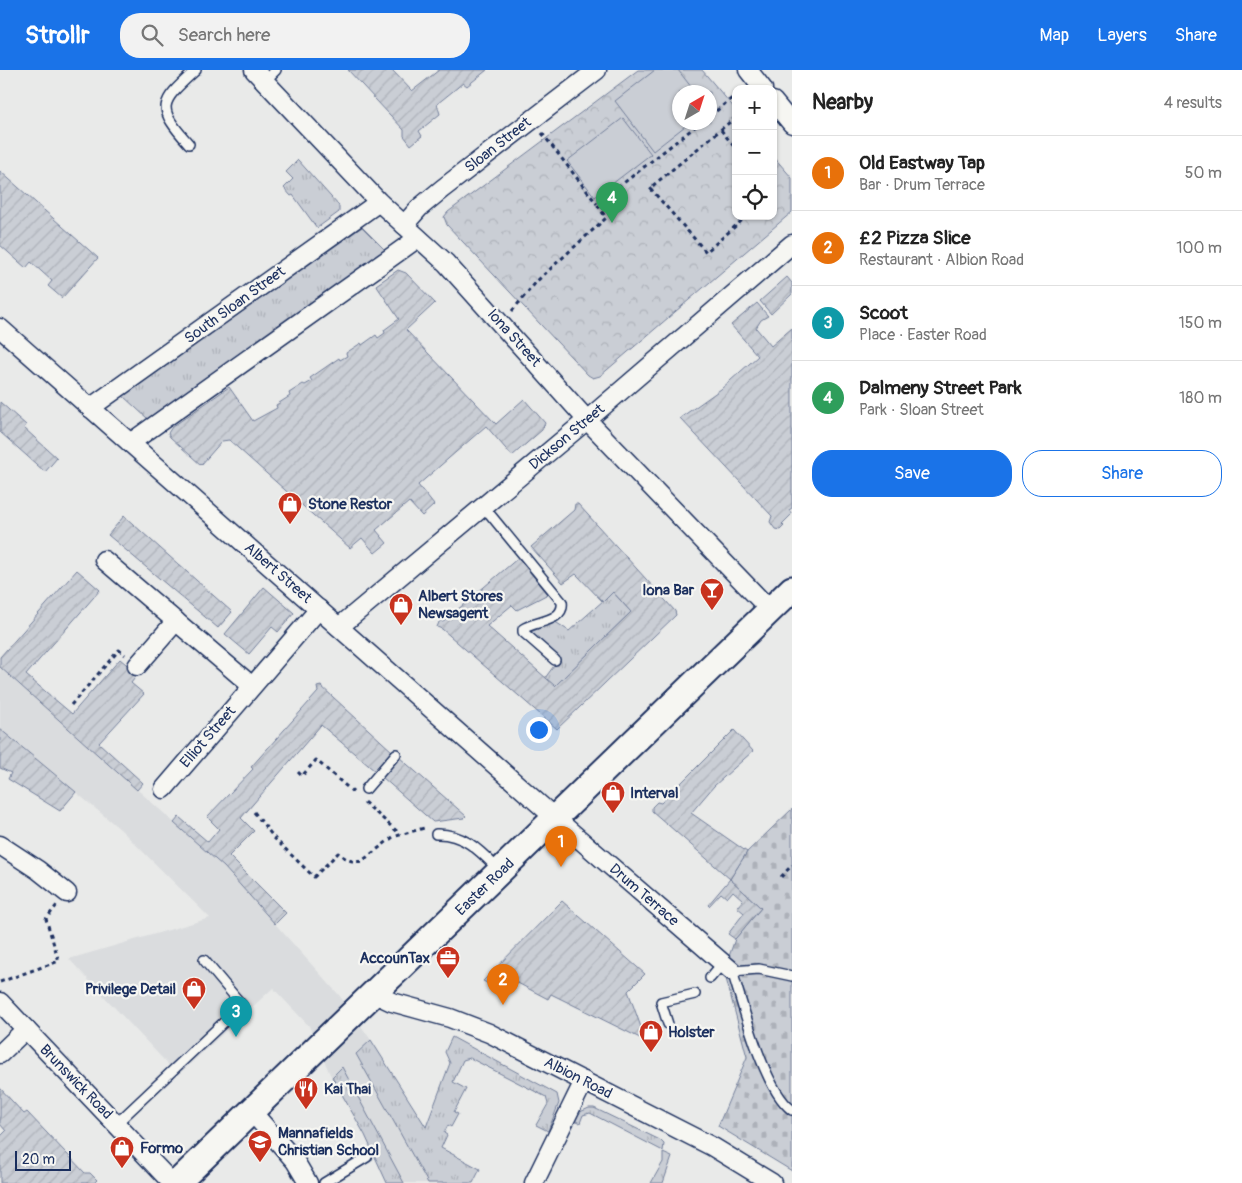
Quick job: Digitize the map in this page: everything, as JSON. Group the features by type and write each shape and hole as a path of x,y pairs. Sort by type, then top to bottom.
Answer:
{"street":[{"name":"Sloan Street","path":"404,225 419,208 442,189 597,70"},
{"path":"748,70 760,85"},
{"name":"Iona Street","path":"265,74 379,202 446,263 587,420 770,610"},
{"path":"777,106 792,124"},
{"name":"South Sloan Street","path":"90,408 379,202"},
{"path":"130,443 418,238"},
{"name":"Dickson Street","path":"339,627 587,420 792,244"},
{"name":"Albert Street","path":"0,328 555,818"},
{"path":"104,560 252,686"},
{"name":"Easter Road","path":"177,1183 375,994 792,589"},
{"name":"Elliot Street","path":"164,788 318,609"},
{"path":"137,666 176,621"},
{"name":"Drum Terrace","path":"555,818 727,967"},
{"path":"0,845 38,870 66,893"},
{"name":"Albion Road","path":"375,994 397,1004 468,1024 713,1147 772,1183"},
{"name":"Brunswick Road","path":"0,1002 172,1183"},
{"path":"0,1054 26,1029"},
{"path":"534,1183 584,1081"},
{"path":"252,1112 295,1161 308,1183"}],"lane":[{"path":"189,144 170,123 166,114 166,102 175,89 196,70"},
{"path":"484,507 562,602 562,609 557,616 523,630 555,660"},
{"path":"366,789 396,754"},
{"path":"434,830 466,841 501,872"},
{"path":"116,1124 242,1006 204,960"},
{"path":"710,978 727,967 759,969 792,976"},
{"path":"727,967 769,1077 782,1100 792,1110"},
{"path":"668,1024 661,1002 695,994"},
{"path":"324,1183 366,1157"}],"path":[{"path":"717,110 732,98"},
{"path":"732,120 650,188 706,252 742,220"},
{"path":"597,204 691,130"},
{"path":"721,130 732,144"},
{"path":"520,303 536,281 606,218 546,138"},
{"path":"71,706 119,650 137,666"},
{"path":"298,772 302,776 316,760 400,834"},
{"path":"254,812 275,839 314,877 338,853 348,860 362,861 400,834 434,830"},
{"path":"781,877 792,865"},
{"path":"0,982 59,961 46,919"}],"shaded area":[{"path":"0,667 224,867 339,995 371,1040 459,1183 387,1183 365,1135 330,1074 309,1026 273,988 178,1075 69,959 210,918 120,829 0,729"}],"green space":[{"path":"348,70 392,70 412,91 439,70 487,70 467,86 463,83 437,104 440,114 419,131 422,136 411,145 404,136 404,130"},
{"path":"638,70 702,70 715,85 672,85 672,130 717,130 717,88 732,105 732,220 777,220 777,161 792,178 792,212 600,376 593,378 588,375 447,225 444,217 448,212"},
{"path":"655,70 678,70 690,85 672,85 672,130 680,130 653,151 615,101"},
{"path":"623,118 651,154 595,197 567,161"},
{"path":"298,160 339,206 339,212 317,228 293,195 291,196 284,188 293,179 286,172"},
{"path":"0,171 98,258 62,298 48,286 52,281 31,262 26,268 0,245"},
{"path":"362,227 385,250 148,419 123,396"},
{"path":"398,270 406,273 435,303 406,330 496,424 524,399 545,423 542,430 512,456 486,426 418,485 434,505 422,516 409,502 376,530 387,543 375,553 362,538 350,548 229,440 222,441 201,465 168,433 172,427 229,387 253,421 277,408 276,405 290,396 289,393 303,384 305,385 312,381 310,378 339,358 340,360 347,356 346,353 361,343 362,345 376,335 378,338 385,333 384,330 399,319 376,285"},
{"path":"787,277 792,283 792,294 771,314 760,301"},
{"path":"757,303 768,316 761,320 756,328 771,346 792,328 792,508 789,510 792,514 782,524 784,526 780,530 775,529 770,522 772,516 680,418 721,389 758,356 731,325"},
{"path":"0,402 26,425 24,428 57,458 45,472 0,432"},
{"path":"575,504 578,504 675,611 676,615 557,729 442,629 437,627 440,620 443,622 518,558 548,594 517,610 512,605 487,626 555,686 631,612 613,592 603,602 576,574 563,583 531,547 574,510"},
{"path":"124,516 232,612 218,628 108,535"},
{"path":"77,570 100,590 26,675 72,714 120,659 138,674 131,683 144,694 99,743 143,783 137,790 0,667 0,657"},
{"path":"264,587 294,613 278,632 272,627 249,654 225,634"},
{"path":"613,592 631,612 554,687 545,678 559,659 529,633 554,621 569,631"},
{"path":"321,686 393,752 375,771 321,725 241,818 254,831 229,856 286,913 275,924 224,867 174,823 179,817 208,842 219,829 207,817 253,769 251,767 318,692 317,687"},
{"path":"0,729 76,792 60,811 8,779 11,773 0,768"},
{"path":"734,730 753,751 714,786 691,813 747,852 730,879 652,811 652,807 657,802 661,803"},
{"path":"399,757 466,816 464,818 433,822 382,777"},
{"path":"792,809 792,1171 718,1126 747,1057 724,971 735,939 761,908 730,879 747,852"},
{"path":"730,879 761,908 735,939 728,934 744,913 737,907 743,900 733,891 727,898 721,893 708,905"},
{"path":"562,901 645,974 628,991 646,1041 551,994 548,999 512,980 495,987 483,981"},
{"path":"452,1037 557,1094 559,1103 548,1131 536,1125 548,1104 546,1097 470,1058 463,1060 453,1082 466,1089 454,1112 458,1114 451,1127 448,1125 444,1133 447,1135 441,1148 480,1169 473,1183 428,1183 356,1054 371,1040 426,1127 450,1063 445,1052"},
{"path":"342,1067 404,1183 387,1183 365,1135 332,1077"},
{"path":"0,1088 24,1114 27,1112 85,1173 90,1173 97,1180 94,1183 0,1183 0,1137 6,1131 0,1124"},
{"path":"594,1108 660,1140 664,1144 663,1151 590,1113 583,1115 580,1123 574,1120 580,1112"},
{"path":"663,1153 672,1157 663,1183 651,1183 663,1162"}],"place":[{"name":"Dalmeny Street Park","path":"612,223"},
{"name":"Stone Restor","path":"290,525"},
{"name":"Iona Bar","path":"712,611"},
{"name":"Albert Stores Newsagent","path":"401,626"},
{"name":"Interval","path":"613,814"},
{"name":"Old Eastway Tap","path":"561,867"},
{"name":"AccounTax","path":"448,979"},
{"name":"£2 Pizza Slice","path":"503,1005"},
{"name":"Privilege Detail","path":"194,1010"},
{"name":"Scoot","path":"236,1037"},
{"name":"Holster","path":"651,1053"},
{"name":"Kai Thai","path":"306,1110"},
{"name":"Mannafields Christian School","path":"260,1163"},
{"name":"Formo","path":"122,1169"}]}
